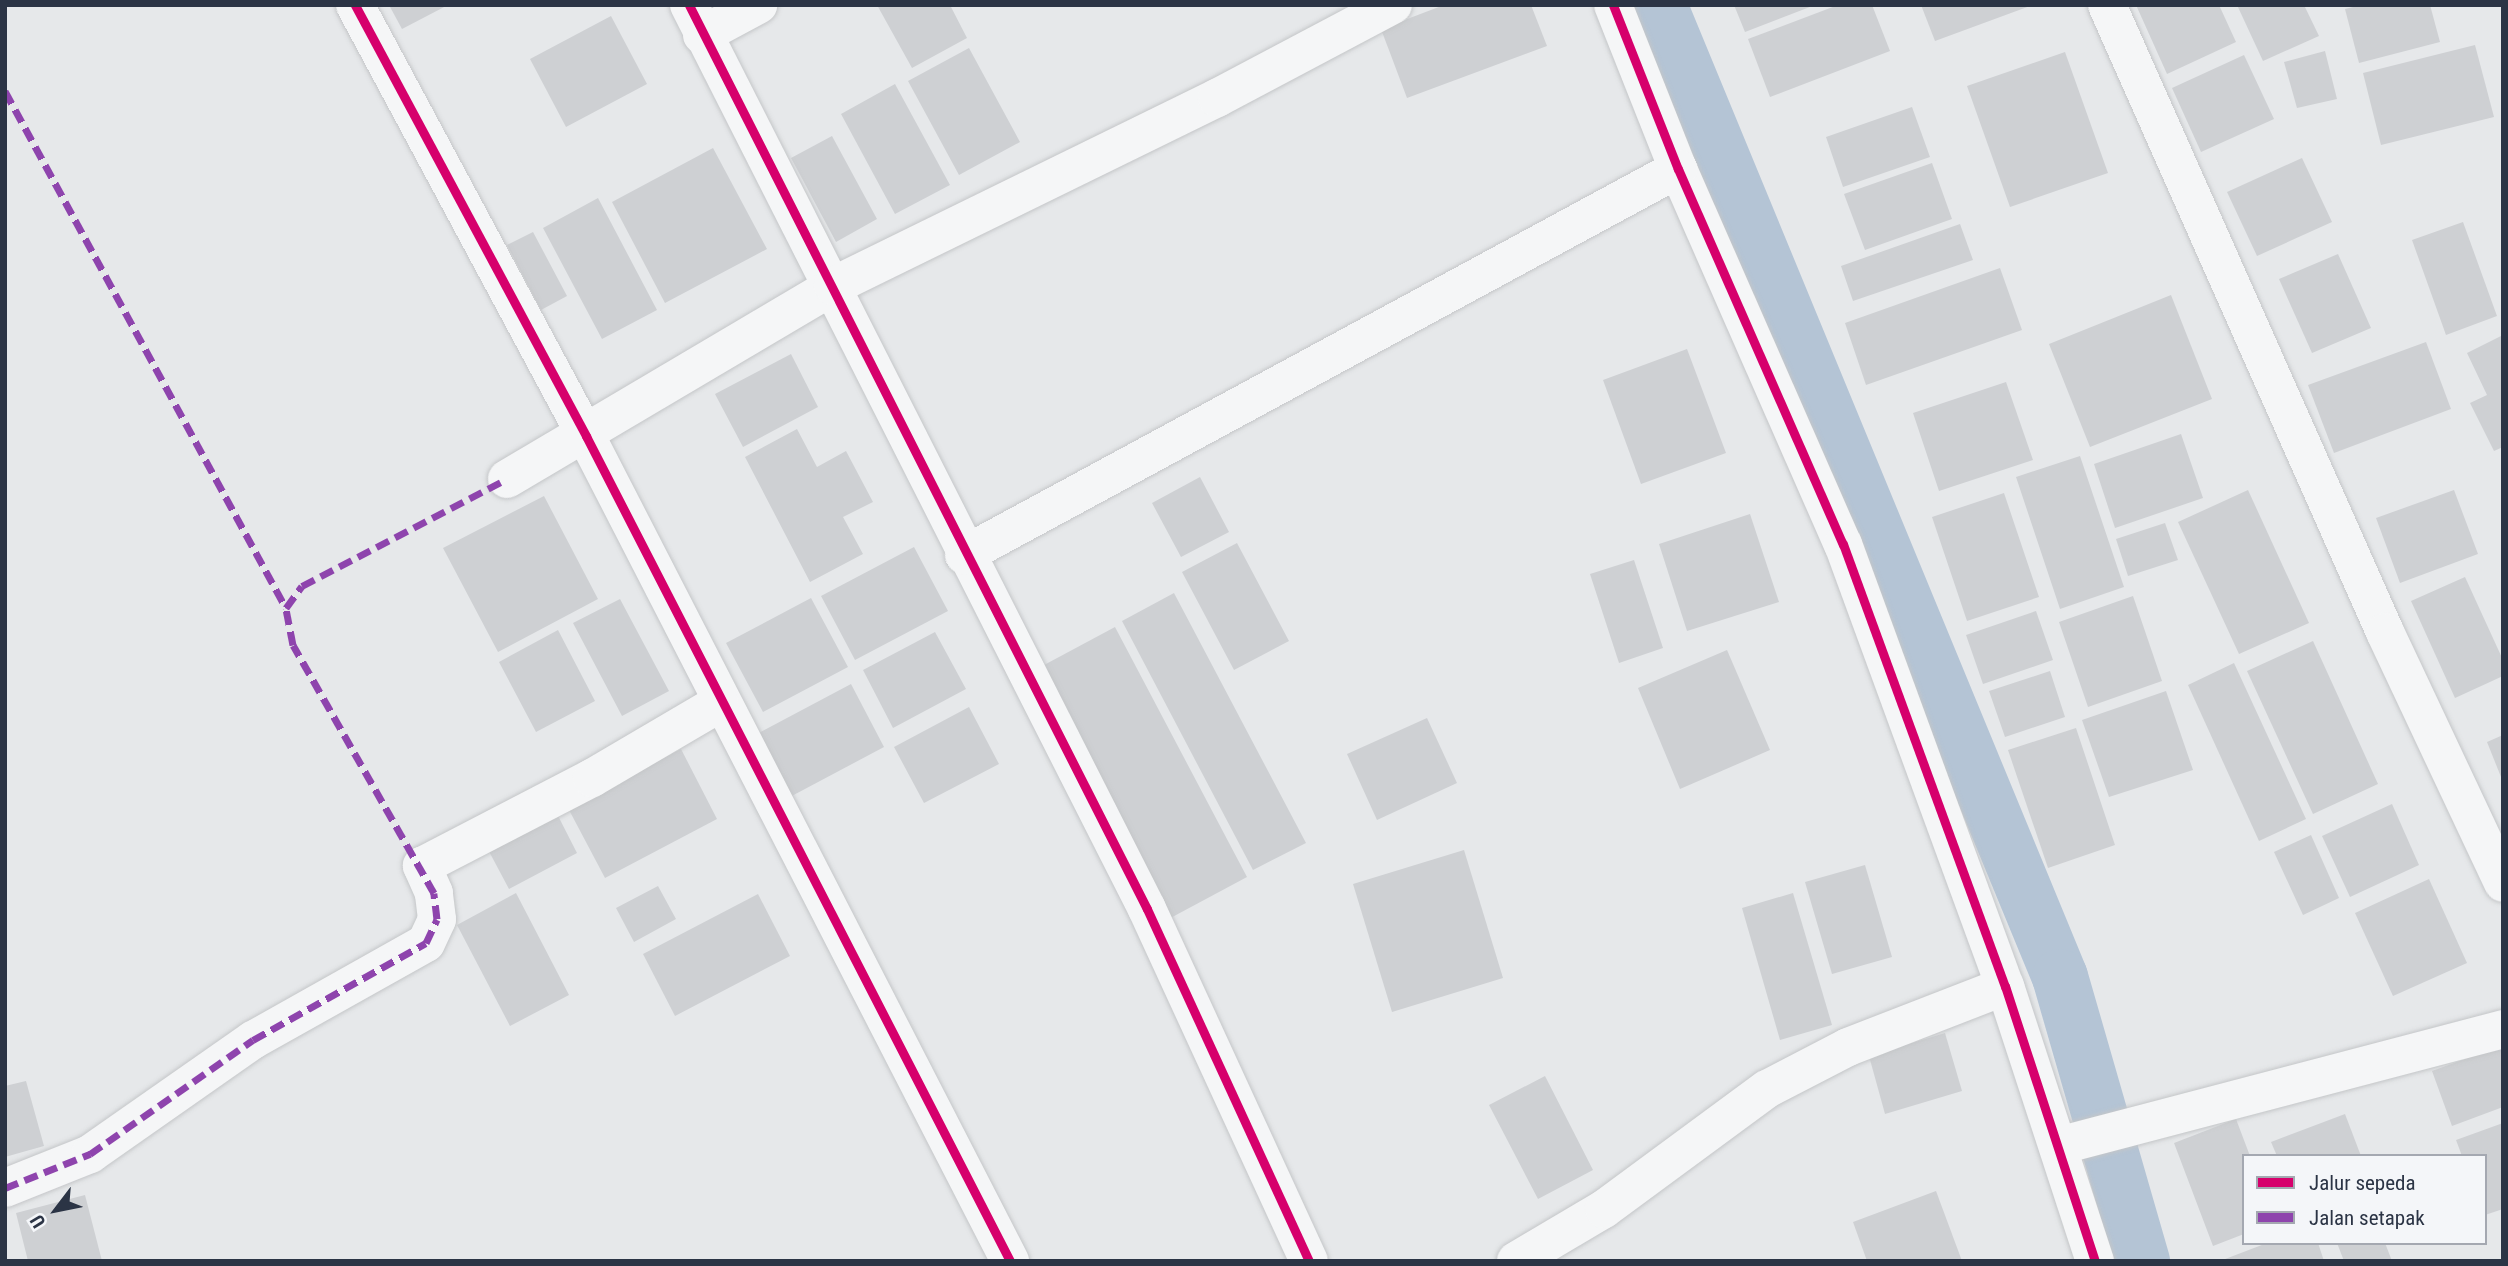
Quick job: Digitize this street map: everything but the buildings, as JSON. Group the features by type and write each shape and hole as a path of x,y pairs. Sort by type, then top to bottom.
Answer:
{"street":[{"path":"355,5 586,436 720,703 1010,1261"},
{"path":"758,5 696,20 833,286 964,555 1147,909 1309,1261"},
{"path":"507,479 586,436 833,286 1217,98 1393,5"},
{"path":"1613,5 1678,169 1843,544 2005,986 2095,1261"},
{"path":"2107,5 2385,632 2503,883"},
{"path":"964,555 1678,169"},
{"path":"5,1188 26,1184 89,1154 253,1040 426,943 437,919 434,893 422,866 592,778 720,703"},
{"path":"1516,1261 1604,1209 1767,1089 1848,1047 2005,986"},
{"path":"2058,1146 2094,1134 2503,1029"}],"waterway":[{"path":"1659,5 2060,977 2142,1261"}],"marked path":[{"path":"5,91 286,608"},
{"path":"5,1188 90,1154 253,1040 426,943 437,919 434,893 293,645 286,608 302,586 507,479"}],"cycle path":[{"path":"355,5 586,436 1010,1261"},
{"path":"689,5 1147,909 1309,1261"},
{"path":"1613,5 1678,169 1843,544 2005,986 2095,1261"}]}
